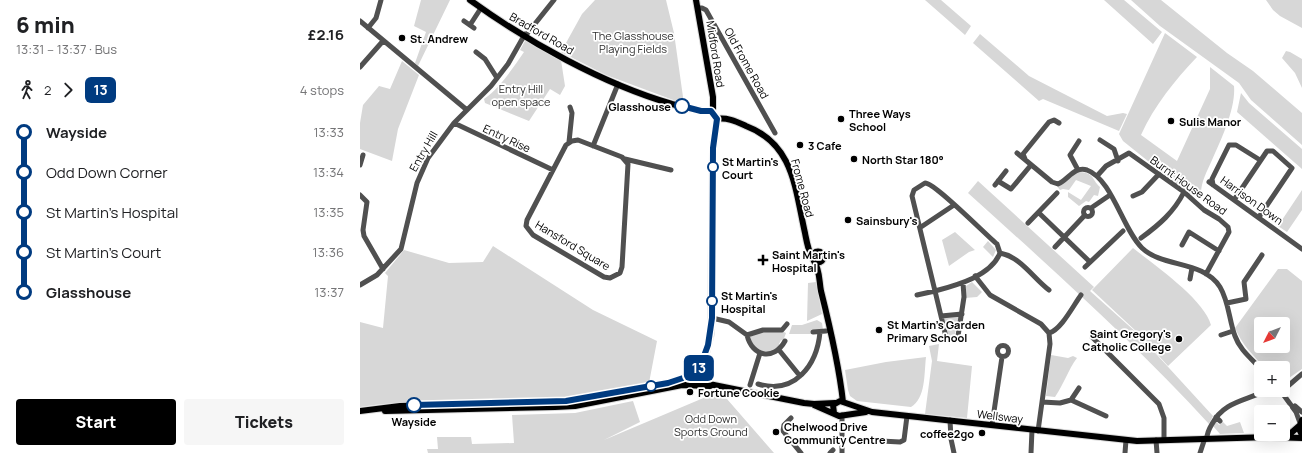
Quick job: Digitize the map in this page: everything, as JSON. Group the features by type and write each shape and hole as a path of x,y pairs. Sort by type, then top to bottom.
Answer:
{"main road":[{"name":"Bradford Road","path":"470,0 525,35 572,62 618,84 682,106 701,111 711,111"},
{"name":"Midford Road","path":"696,0 713,97 713,108 711,111"},
{"path":"694,383 708,345 712,318 713,148 717,119 711,111"},
{"name":"Frome Road","path":"717,119 728,120 754,129 772,140 789,165 808,247 818,268 844,403"},
{"name":"Frome Road","path":"805,233 811,244 824,256 822,261 820,283"},
{"path":"819,251 813,254 814,260 819,262 822,261"},
{"path":"668,383 686,377 700,367"},
{"name":"Frome Road","path":"835,403 840,381"},
{"name":"Wellsway","path":"544,405 668,383 694,383 814,404 839,414 872,412 1126,440 1254,437"},
{"name":"Wellsway","path":"360,412 400,406 575,406 694,383"},
{"path":"835,403 832,407 839,414 847,408 844,403"},
{"name":"Wellsway","path":"814,404 844,403 872,412"},
{"path":"1300,423 1302,434"},
{"path":"1290,433 1300,423"},
{"path":"1290,438 1302,438"}],"street":[{"path":"368,28 376,18 381,0"},
{"name":"Entry Hill","path":"360,285 372,279 399,252 404,242 417,183 424,167 454,123 497,78 508,64 525,35 554,0"},
{"path":"464,21 472,26 481,8"},
{"name":"Old Frome Road","path":"698,8 706,10 775,133"},
{"path":"360,21 467,110"},
{"path":"360,68 383,41"},
{"path":"476,52 485,60 497,78"},
{"path":"593,146 618,84"},
{"path":"570,107 572,113 569,142 578,140 625,159 671,170"},
{"path":"1025,159 1023,154 1049,122 1054,120 1059,123"},
{"name":"Entry Rise","path":"454,123 553,170"},
{"path":"1100,140 1114,149 1118,161"},
{"path":"1078,170 1070,155 1079,141"},
{"name":"Hansford Square","path":"569,142 527,220 527,229 533,235 604,277 610,278 620,273 622,267 628,164 625,159"},
{"name":"Harrison Down","path":"1260,160 1236,146 1229,145 1211,184 1301,247"},
{"path":"1234,200 1267,151 1273,151 1292,168 1258,217"},
{"path":"1017,153 1052,182 1058,184 1078,170 1087,170 1097,176 1110,195 1134,238 1143,249 1150,255 1206,274 1220,287 1227,303 1234,331 1243,352 1254,362"},
{"name":"Burnt House Road","path":"1097,176 1106,166 1118,161 1130,153 1184,192 1200,207 1219,219 1228,227 1228,235 1206,274"},
{"path":"360,165 363,155"},
{"path":"1006,171 997,183 1011,189 1031,165"},
{"path":"1133,196 1142,192 1159,174"},
{"path":"963,283 964,297 958,336 951,340 946,337 921,227 912,196 914,190 925,184 929,184 997,244 1000,253"},
{"path":"1141,238 1162,222 1177,205 1184,192"},
{"path":"1028,223 1057,193"},
{"path":"360,195 367,202 363,230 364,236 383,269"},
{"path":"1055,247 1085,215 1084,209 1091,208 1110,195"},
{"path":"921,227 954,205"},
{"path":"1039,213 1090,262"},
{"path":"1085,268 1123,231"},
{"path":"1182,245 1189,232 1219,251"},
{"path":"917,295 963,283 986,269 1000,253"},
{"path":"1000,253 1008,254 1016,259 1049,290"},
{"path":"1227,303 1248,299 1244,282 1262,255"},
{"path":"1190,279 1192,268"},
{"path":"975,276 990,295 1041,324 1049,333 1050,344 1042,402 1031,453"},
{"path":"1049,333 1058,328 1081,295"},
{"path":"941,316 962,314"},
{"path":"712,318 729,322 747,335 752,347 760,353 771,354 779,350 785,341"},
{"path":"747,335 763,330 782,330 787,324"},
{"path":"1221,335 1234,331"},
{"path":"758,384 778,386 800,376 815,358 823,332 813,332"},
{"path":"1092,337 1159,404 1164,418 1164,440"},
{"path":"779,350 800,376"},
{"path":"750,385 760,353"},
{"path":"992,425 1002,357"},
{"path":"1290,384 1302,374"},
{"path":"1071,400 1079,388"},
{"path":"1200,453 1207,434 1216,417 1226,407 1254,395"},
{"path":"1285,397 1302,412"},
{"path":"1285,397 1296,412 1300,423"},
{"path":"1042,402 1060,403 1071,400 1106,416"},
{"path":"839,414 842,453"},
{"path":"881,441 900,442 904,440 907,416"},
{"path":"1216,417 1220,421"},
{"path":"791,418 784,425 783,431 801,453"},
{"path":"950,420 951,439 954,453"},
{"path":"1125,453 1126,440"},
{"path":"1156,440 1157,453"}],"green space":[{"path":"421,0 450,0 418,66 415,63 426,32 414,26"},
{"name":"The Glasshouse Playing Fields","path":"595,0 666,0 674,33 684,104 606,75 561,52 582,14"},
{"path":"925,0 941,0 971,26 965,35"},
{"path":"1104,0 1124,0 1162,32 1153,44"},
{"path":"1131,0 1161,0 1227,53 1253,71 1302,113 1302,145 1251,100 1239,83 1160,26"},
{"path":"1266,0 1302,0 1302,28 1280,16 1273,10"},
{"path":"1165,33 1197,57 1166,94 1152,114 1141,135 1177,161 1210,89 1210,67 1234,86 1233,104 1230,114 1202,185 1201,194 1189,194 1123,141 1119,134"},
{"path":"980,34 1029,76 1107,116 1123,113 1127,114 1119,131 1043,99 1039,101 973,43"},
{"name":"Entry Hill open space","path":"525,41 528,41 561,60 565,86 560,95 550,89 529,121 485,103 484,99 501,83 515,65 524,52 520,50"},
{"path":"1286,51 1302,59 1302,88 1295,73 1282,58"},
{"path":"402,61 419,75 398,129 392,161 360,149 360,123 363,105 379,86 390,89"},
{"path":"1241,93 1249,103 1302,149 1302,169 1237,112"},
{"path":"1077,172 1087,173 1092,176 1100,187 1098,196 1094,195 1089,202 1086,201 1079,206 1068,197 1068,192 1081,200 1091,186 1076,180 1069,190 1060,190 1056,185"},
{"path":"978,181 1094,287 1090,291 1137,333 1213,416 1209,424 1121,334 1061,277 968,193"},
{"path":"1302,190 1302,210 1287,232 1278,226"},
{"path":"955,232 975,250 969,252 949,266 942,240"},
{"path":"988,241 996,250 993,257 983,247"},
{"path":"493,246 593,310 657,341 649,383 568,398 520,401 519,399 408,402 360,407 360,322 383,328 388,276 385,273 404,250 449,263 483,262"},
{"path":"1133,248 1189,294 1199,304 1211,325 1168,366 1138,333 1092,290"},
{"path":"1278,269 1287,269 1302,281 1302,369 1290,377 1290,361 1258,361 1244,345 1235,328"},
{"path":"816,282 822,314 807,321 808,283"},
{"path":"972,282 982,292 977,297 965,298 966,286"},
{"path":"960,315 954,337 949,337 943,317"},
{"path":"817,320 822,323 823,330 812,334 789,334 792,325 802,325"},
{"path":"782,331 786,333 783,341 781,340 779,344 781,346 771,352 757,350 749,337 761,332"},
{"path":"939,344 937,361 972,366 967,418 925,414 932,361 929,346"},
{"path":"1051,355 1068,358 1073,356 1077,358 1055,397 1046,396"},
{"path":"926,357 922,392 916,403 911,407 857,401 850,396 845,370 886,362"},
{"name":"Odd Down Sports Ground","path":"720,391 774,453 428,453 427,449 438,449 437,437 471,437 472,444 514,443 512,415 575,413 633,401 640,422 604,440"},
{"path":"1216,421 1219,425 1223,422 1227,426 1240,422 1244,433 1220,434 1213,426"}],"bus line":[{"name":"13","path":"414,405 533,403 584,399 668,383 686,377 700,367 711,333 713,135 717,119 711,111 704,112 682,106"}],"place":[{"name":"St. Andrew","path":"402,38"},
{"name":"Glasshouse","path":"682,106"},
{"name":"Three Ways School","path":"841,119"},
{"name":"Sulis Manor","path":"1171,121"},
{"name":"3 Cafe","path":"800,145"},
{"name":"North Star 180°","path":"854,159"},
{"name":"St Martin's Court","path":"713,167"},
{"name":"Sainsbury's","path":"848,220"},
{"name":"Saint Martin's Hospital","path":"763,260"},
{"name":"St Martin's Hospital","path":"712,301"},
{"name":"St Martin's Garden Primary School","path":"879,330"},
{"name":"Saint Gregory's Catholic College","path":"1179,339"},
{"name":"Fortune Cookie","path":"690,392"},
{"name":"Wayside","path":"414,405"},
{"name":"Chelwood Drive Community Centre","path":"776,432"},
{"name":"coffee2go","path":"982,433"}]}
